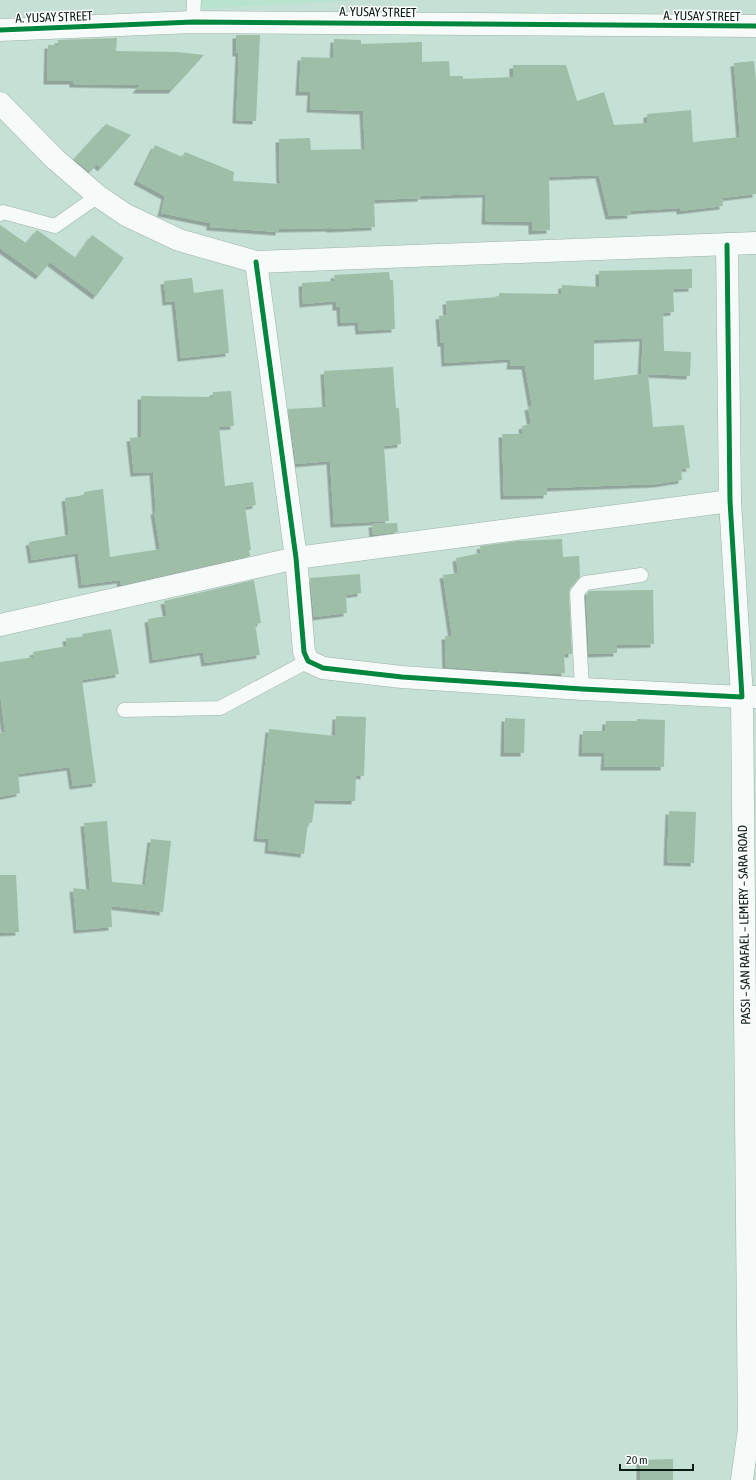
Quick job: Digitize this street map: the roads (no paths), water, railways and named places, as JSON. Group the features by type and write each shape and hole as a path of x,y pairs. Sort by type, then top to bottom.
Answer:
{"street":[{"name":"A. YUSAY STREET","path":"0,30 193,22 756,26"},
{"path":"0,103 56,160 98,196 126,215 179,240 256,262 756,243"},
{"name":"PASSI – SAN RAFAEL – LEMERY – SARA ROAD","path":"727,245 730,501 749,697 749,1429 742,1480"},
{"path":"256,262 296,558 304,652 308,661 323,668 402,677 582,689 749,697"},
{"path":"0,626 296,558 730,501"}],"lane":[{"path":"193,22 194,0"},
{"path":"0,214 3,212 55,226 98,196"},
{"path":"582,689 577,593 585,583 641,575"},
{"path":"124,710 220,708 308,661"}]}
